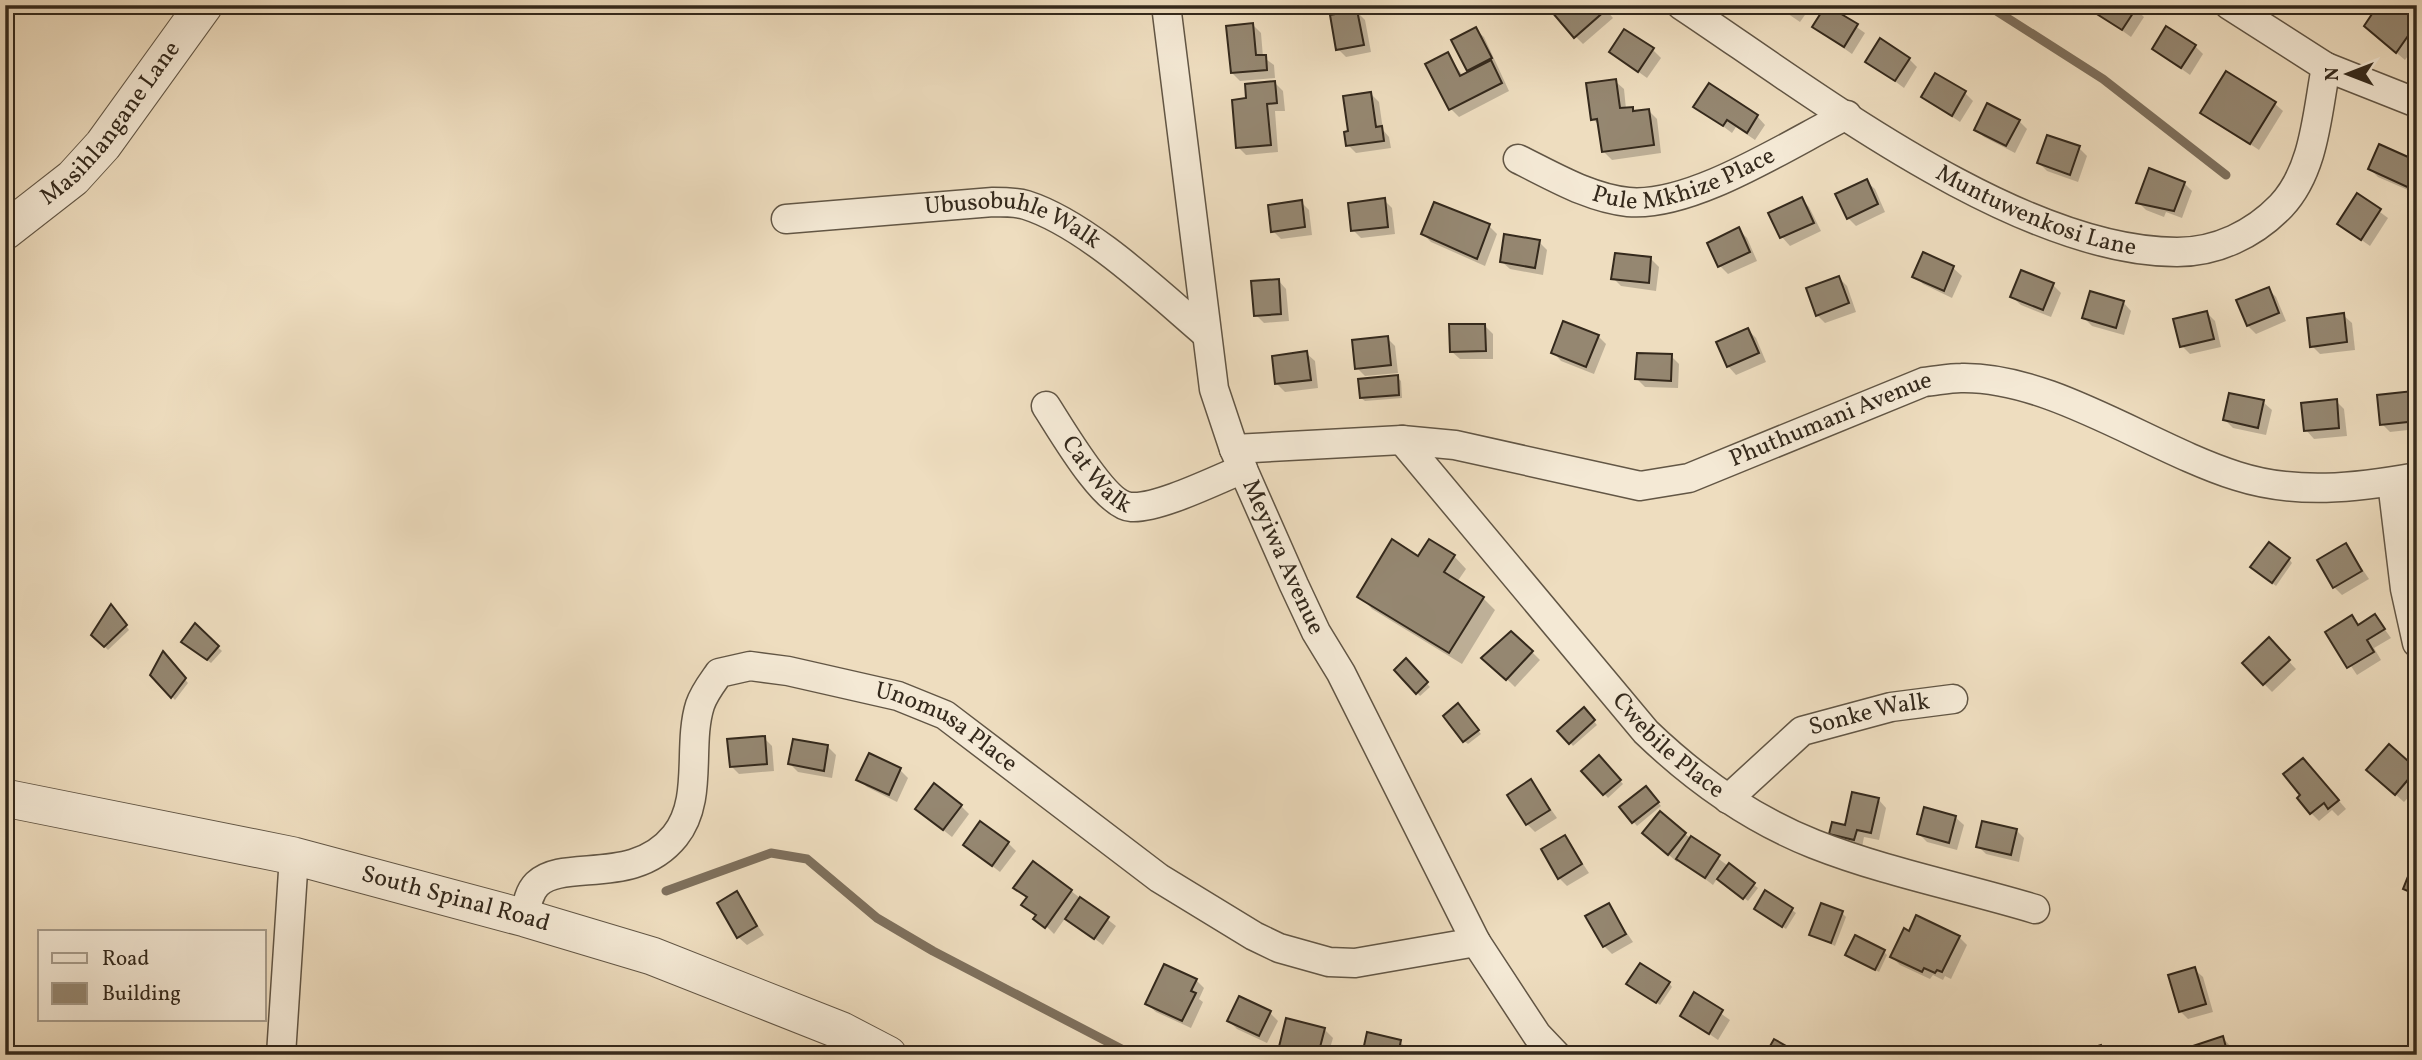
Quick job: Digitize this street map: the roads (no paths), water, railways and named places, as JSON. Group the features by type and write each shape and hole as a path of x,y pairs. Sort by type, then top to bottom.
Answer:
{"street":[{"name":"Masihlangane Lane","path":"5,231 74,178 103,145 204,5"},
{"name":"Meyiwa Avenue","path":"1166,5 1214,389 1239,459 1316,632 1341,673 1476,942 1512,1000 1556,1055"},
{"name":"Muntuwenkosi Lane","path":"1681,5 1847,115 1956,183 2016,211 2089,238 2179,252 2220,246 2240,237 2282,205 2301,176 2311,148 2326,67"},
{"path":"2229,5 2326,67 2417,103"},
{"name":"Pule Mkhize Place","path":"1518,159 1582,190 1628,202 1668,200 1708,185 1847,115"},
{"name":"Ubusobuhle Walk","path":"786,219 993,202 1022,204 1046,212 1079,232 1205,333"},
{"name":"Phuthumani Avenue","path":"1239,459 1402,440 1455,445 1640,486 1689,478 1924,382 1961,378 1996,381 2025,388 2238,476 2308,489 2404,480"},
{"name":"Cat Walk","path":"1046,406 1110,498 1129,508 1148,505 1239,459"},
{"name":"Cwebile Place","path":"1402,440 1646,732 1678,763 1728,799 1832,850 2035,909"},
{"path":"2404,480 2405,589 2417,643"},
{"name":"Unomusa Place","path":"525,918 530,894 539,881 556,875 639,863 676,836 684,819 691,791 700,706 719,673 750,666 898,696 945,715 1159,878 1254,936 1279,948 1329,962 1355,963 1476,942"},
{"name":"Sonke Walk","path":"1728,799 1802,731 1891,707 1952,699"},
{"name":"South Spinal Road","path":"5,798 294,856 525,918 652,956 842,1031 888,1055"},
{"path":"281,1055 294,856"}],"waterway":[{"path":"1987,5 2103,79 2226,175"},
{"path":"666,891 771,853 807,859 877,918 933,951 1133,1055"}]}
